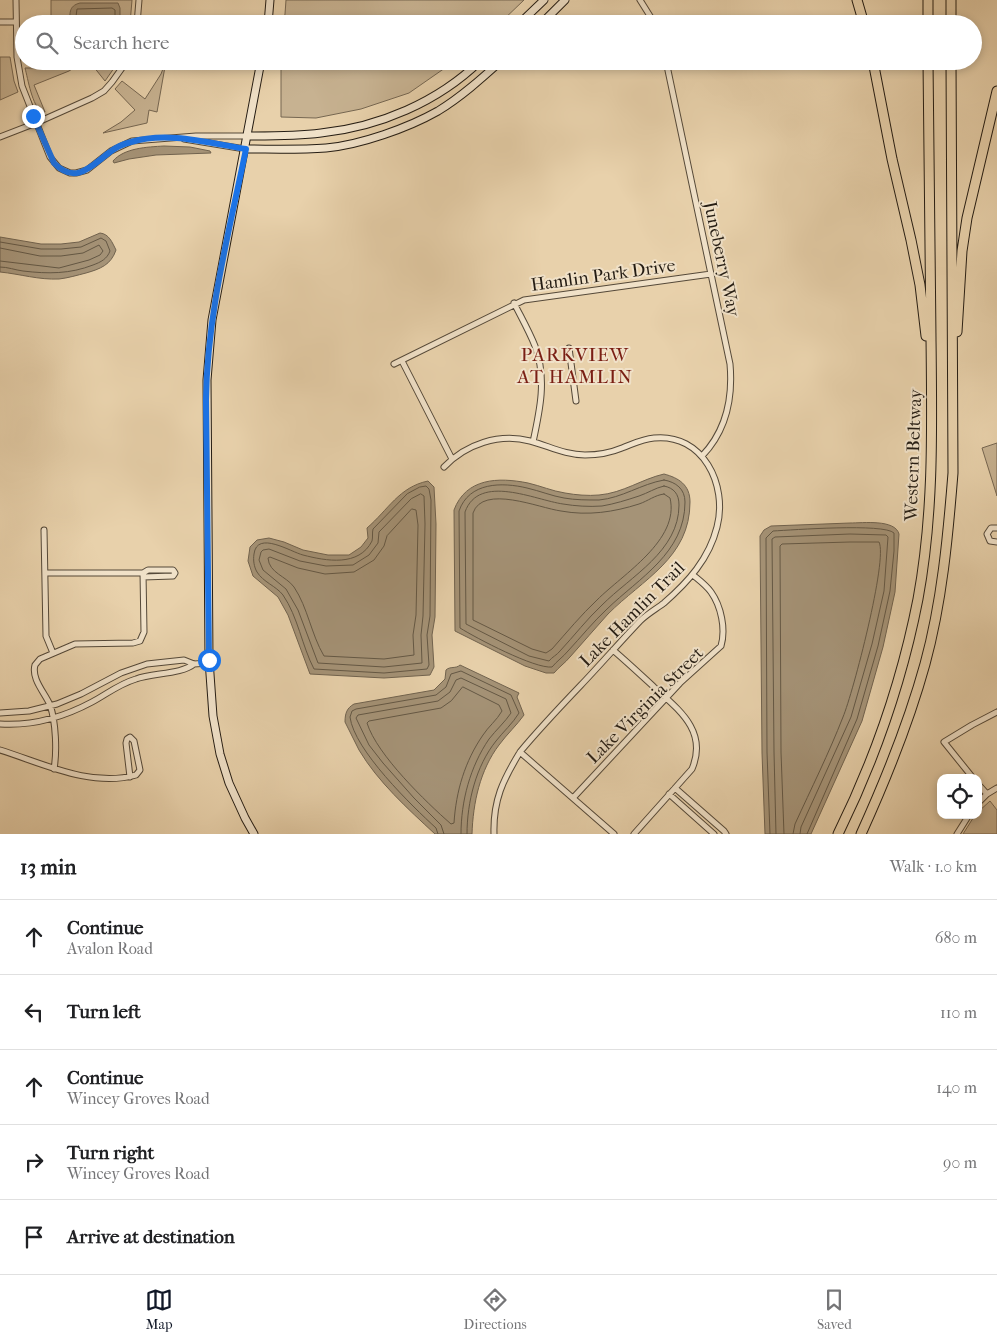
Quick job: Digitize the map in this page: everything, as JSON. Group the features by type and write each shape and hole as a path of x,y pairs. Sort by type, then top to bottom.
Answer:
{"highway":[{"path":"857,0 861,15"},
{"path":"928,0 928,15"},
{"path":"951,0 951,15"},
{"path":"875,70 920,284 932,402"},
{"name":"Western Beltway","path":"838,834 852,806 887,718 905,658 918,598 927,532 932,472 928,70"},
{"path":"861,834 880,793 904,732 925,663 938,604 950,510 953,472 951,70"},
{"path":"953,374 962,251 967,218 997,91"}],"main road":[{"path":"269,15 270,0"},
{"path":"528,15 544,0"},
{"path":"550,15 566,0"},
{"path":"254,834 230,783 220,754 213,716 209,663 206,400 208,356 217,291 246,149 259,70"},
{"path":"248,136 321,133 344,130 382,119 418,105 451,85 469,70"},
{"path":"246,149 327,148 356,143 392,132 437,111 476,84 491,70"}],"street":[{"path":"16,0 16,15"},
{"path":"138,15 139,0"},
{"path":"640,0 649,15"},
{"path":"0,22 15,22"},
{"path":"19,70 27,102 54,163 58,168 70,173 87,170 111,150 132,141 196,136 248,136"},
{"path":"0,137 92,98 104,91 123,70"},
{"name":"Juneberry Way","path":"668,70 729,358 731,386 728,408 715,440 702,456"},
{"path":"164,138 193,140 246,149"},
{"name":"Hamlin Park Drive","path":"394,364 514,303 535,298 711,274"},
{"path":"514,303 535,346 541,370 541,404 533,442"},
{"path":"569,348 576,401"},
{"path":"402,361 452,459"},
{"name":"Lake Hamlin Trail","path":"444,467 452,459 473,446 493,440 514,439 533,442 560,452 586,455 605,453 644,440 662,438 682,443 702,456 712,470 718,485 719,518 713,541 693,575 642,620 520,752 506,775 497,799 494,834"},
{"path":"997,528 991,528 987,534 990,541 997,542"},
{"path":"44,530 46,636 53,653"},
{"path":"45,573 143,575 172,576 175,572 172,570 148,570 143,575 144,632 140,641 133,644 75,644 38,660 34,669 35,677 50,706 56,752 54,769"},
{"name":"Lake Virginia Street","path":"573,798 666,698 718,650 722,642 722,618 717,603 706,586 693,575"},
{"path":"614,650 688,720 695,736 695,761 692,769 634,834"},
{"path":"0,713 29,711 50,706 73,698 113,676 138,667 184,660 194,664 209,663"},
{"path":"0,724 24,724 52,718 86,705 129,681 155,674 184,670 194,664"},
{"path":"971,774 944,742 972,724 997,712"},
{"path":"0,750 54,769 106,778 130,776 137,774 140,768 134,740 130,737 126,743 130,776"},
{"path":"520,752 614,834"},
{"path":"675,788 724,830 726,834"},
{"path":"982,788 987,794"},
{"path":"982,800 997,788"},
{"path":"669,794 714,834"},
{"path":"957,834 966,819"}],"shaded area":[{"path":"51,0 132,0 131,15 51,15"},
{"path":"286,0 524,0 508,15 285,14"},
{"path":"0,57 10,57 18,92 0,100"},
{"path":"25,70 70,70 34,85 45,112 42,112 36,104"},
{"path":"96,70 113,70 105,81"},
{"path":"164,70 157,112 149,110 147,123 103,133 121,122 135,110 115,89 122,81 145,99"},
{"path":"281,70 442,70 409,93 361,109 316,118 281,117"},
{"path":"997,443 997,496 982,448"},
{"path":"990,801 997,810 997,834 963,834 972,819 982,819 982,808"}],"water":[{"path":"118,3 120,15 70,15 73,6 76,4"},
{"path":"164,146 190,147 210,151 211,153 156,155 114,163 113,161 129,151"},
{"path":"100,233 112,241 116,250 108,263 96,270 59,279 37,278 0,272 0,237 41,244 61,244 79,242"},
{"path":"664,474 679,480 688,491 690,502 688,521 682,538 662,566 608,614 554,673 546,673 525,666 455,631 454,510 459,499 466,491 484,482 505,480 528,483 569,494 599,495 616,492"},
{"path":"428,481 434,487 436,524 435,617 432,635 434,667 430,675 384,678 310,674 288,615 278,597 253,576 248,561 250,547 257,540 269,538 303,550 328,555 349,555 361,547 368,538 367,528 394,500 409,488"},
{"path":"870,523 891,526 899,534 895,592 883,647 862,721 811,834 765,834 762,753 760,536 764,530 771,526"},
{"path":"460,665 519,693 517,697 524,715 492,755 482,776 476,799 472,834 435,834 394,795 375,773 357,747 345,722 345,716 348,709 354,704 434,690 445,679 446,670"}],"district":[{"name":"PARKVIEW AT HAMLIN","path":"575,365"}],"route":[{"path":"33,116 54,163 58,168 70,173 87,170 111,150 132,141 164,138 184,139 246,149 217,291 206,380 209,660"}]}
